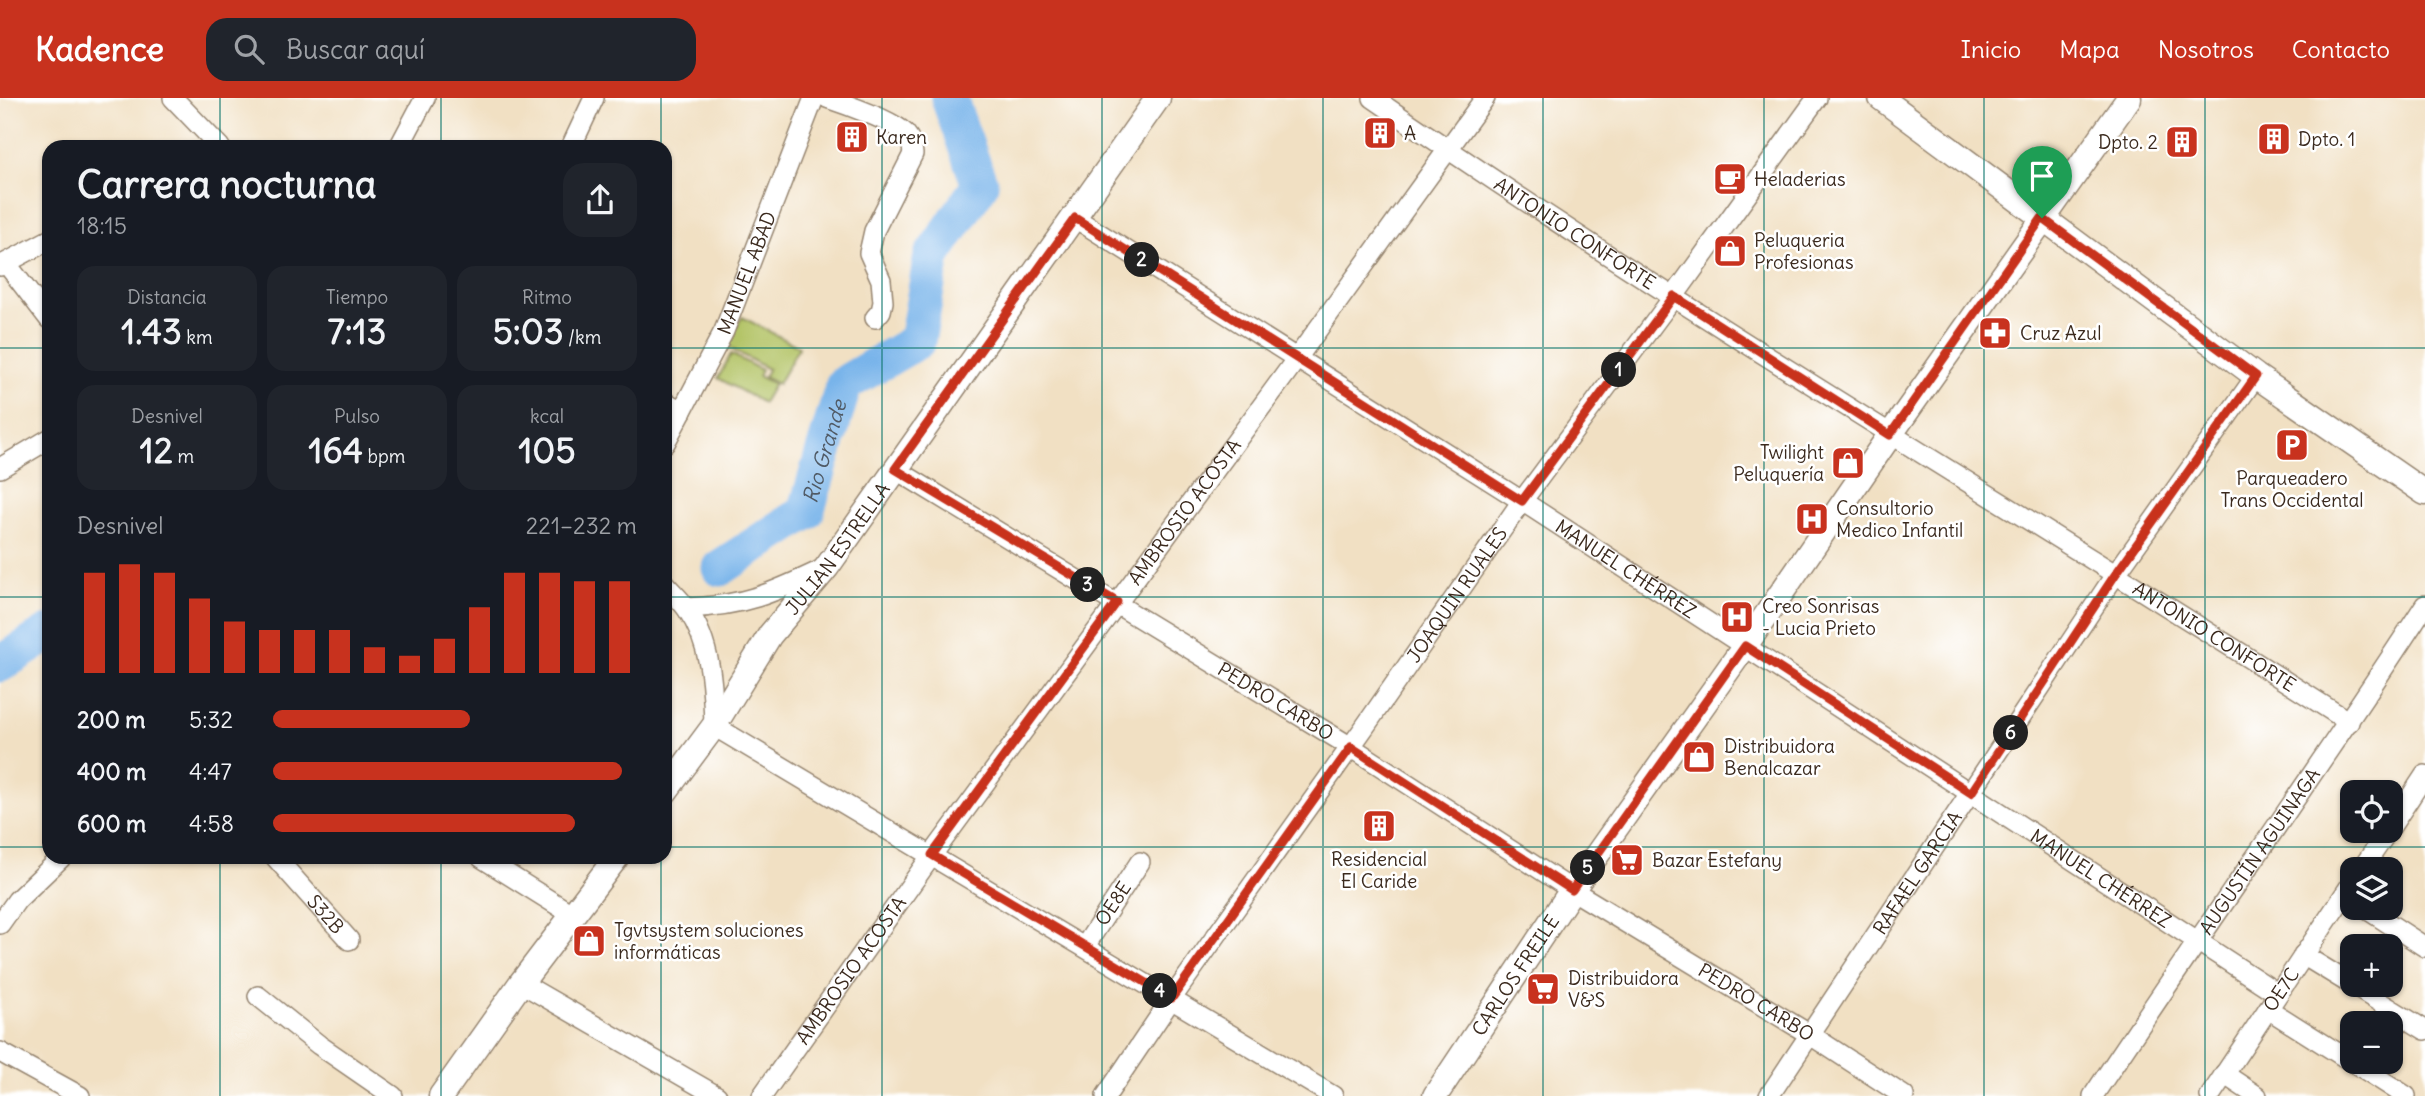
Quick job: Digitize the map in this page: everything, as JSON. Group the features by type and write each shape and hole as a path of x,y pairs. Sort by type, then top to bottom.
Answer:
{"street":[{"path":"173,98 212,140"},
{"path":"403,140 425,98"},
{"path":"574,140 593,98"},
{"name":"MANUEL ABAD","path":"674,406 724,331 814,98"},
{"path":"827,98 847,104 903,131 912,142 913,154 874,231 869,253 882,288 883,302 876,318"},
{"name":"JULIAN ESTRELLA","path":"672,783 715,726 770,635 827,567 1158,98"},
{"name":"ANTONIO CONFORTE","path":"1373,98 1447,149 1890,435 2349,722"},
{"name":"AMBROSIO ACOSTA","path":"762,1096 932,855 1485,98"},
{"name":"JOAQUIN RUALES","path":"1106,1096 1522,501 1816,98"},
{"path":"1881,98 2256,376 2425,493"},
{"name":"CARLOS FREILE","path":"1435,1096 1572,890 2042,218 2129,98"},
{"name":"MANUEL CHÉRREZ","path":"1075,218 1522,501 2196,941 2340,1053"},
{"path":"42,244 3,265 42,311"},
{"name":"RAFAEL GARCIA","path":"1769,1096 2115,575 2256,376"},
{"path":"0,468 42,443"},
{"name":"PEDRO CARBO","path":"895,469 1351,747 1572,890 1809,1034 1904,1096"},
{"path":"687,608 720,607 751,600 827,567"},
{"path":"672,592 687,608 707,651 713,684 715,726 1333,1096"},
{"name":"AUGUSTÍN AGUINAGA","path":"2093,1096 2196,941 2349,722 2425,605"},
{"path":"2403,808 2425,775"},
{"name":"OE8E","path":"1085,946 1140,862"},
{"path":"0,924 17,900 55,864"},
{"name":"S32B","path":"280,864 349,940"},
{"path":"492,864 573,915"},
{"path":"440,1096 611,864"},
{"name":"OE7C","path":"2210,1096 2303,955 2340,905"},
{"path":"2383,920 2425,947"},
{"path":"2303,955 2340,978"},
{"path":"521,983 717,1096"},
{"path":"258,996 319,1045 393,1096"},
{"path":"2371,997 2425,1030"},
{"path":"0,1052 80,1096"},
{"path":"2224,1074 2257,1096"},
{"name":"MANUEL CHÉRREZ","path":"2371,1074 2406,1096"}],"green space":[{"path":"742,317 799,347 778,384 764,377 768,369 726,346"},
{"path":"731,354 761,370 758,376 774,384 763,403 718,378"}],"waterway":[{"name":"Rio Grande","path":"720,568 806,512 844,384 917,341 932,256 980,185 949,98"},
{"name":"Rio Grande","path":"0,664 42,637"}],"place":[{"name":"A","path":"1380,133"},
{"name":"Karen","path":"852,137"},
{"name":"Dpto. 1","path":"2274,139"},
{"name":"Dpto. 2","path":"2182,142"},
{"name":"Heladerias","path":"1730,179"},
{"name":"Peluqueria Profesionas","path":"1730,251"},
{"name":"Cruz Azul","path":"1995,333"},
{"name":"Parqueadero Trans Occidental","path":"2292,445"},
{"name":"Twilight Peluquería","path":"1848,463"},
{"name":"Consultorio Medico Infantil","path":"1812,519"},
{"name":"Creo Sonrisas - Lucia Prieto","path":"1737,617"},
{"name":"Distribuidora Benalcazar","path":"1699,757"},
{"name":"Residencial El Caride","path":"1379,826"},
{"name":"Bazar Estefany","path":"1627,860"},
{"name":"Tgvtsystem soluciones informáticas","path":"589,941"},
{"name":"Distribuidora V&S","path":"1543,989"}],"route":[{"path":"1075,218 1522,501 1674,296 1890,435 2042,218 2256,376 2115,575 1971,793 1745,646 1572,890 1351,747 1172,998 932,855 1117,602 895,469 1075,218"}]}
